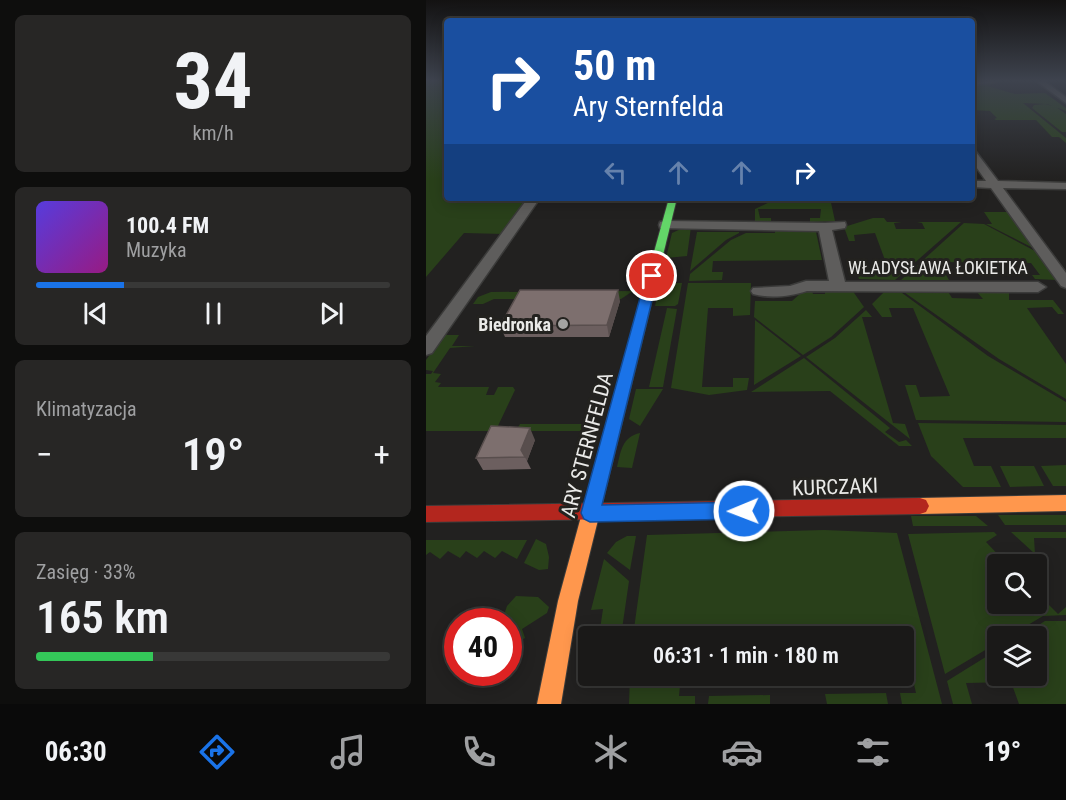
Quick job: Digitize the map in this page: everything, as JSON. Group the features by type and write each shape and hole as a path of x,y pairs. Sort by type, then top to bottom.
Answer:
{"street":[{"path":"975,158 1066,283"},
{"path":"975,184 1066,186"},
{"path":"426,349 532,201"},
{"name":"ARY STERNFELDA","path":"549,704 568,601 672,201"},
{"name":"WŁADYSŁAWA ŁOKIETKA","path":"665,225 832,226 838,286"},
{"name":"WŁADYSŁAWA ŁOKIETKA","path":"759,291 791,291 806,286 1038,287"},
{"name":"KURCZAKI","path":"426,514 590,513 1066,503"}],"green space":[{"path":"426,113 444,113 444,201 526,201 504,234 464,233 426,277"},
{"path":"992,113 1035,113 1066,138 1066,143 1059,137 1052,137 1036,120 994,119 997,118"},
{"path":"1038,113 1066,114 1066,132 1062,132"},
{"path":"772,201 831,201 835,221 810,222 810,218 820,218 821,209 758,209 760,218 771,218 771,221 755,221 755,209"},
{"path":"984,212 1009,212 1035,249 986,224 992,224"},
{"path":"873,218 884,218 887,222 902,222 894,223 896,229 925,229 922,223 917,222 961,222 895,280 859,279 853,262 861,262 864,270 889,271 875,233 854,235 855,241 849,241 844,227"},
{"path":"964,223 984,224 1037,252 1057,280 1035,279 1032,275 1040,275 1031,263 933,262 938,275 946,275 949,280 901,280"},
{"path":"691,227 687,256 666,258 672,233"},
{"path":"775,228 816,232 822,260 713,261 712,272 723,272 722,280 689,281 690,274 731,240 746,233 775,233"},
{"path":"697,232 739,233 726,240 690,271"},
{"path":"660,283 682,283 678,304 655,306"},
{"path":"688,283 751,283 750,315 733,316 733,308 708,308 702,387 733,387 733,378 749,378 747,390 709,395 671,388"},
{"path":"852,290 864,307 831,337 803,355 754,317 755,301 792,301 801,293 812,291 813,294 825,294 825,291"},
{"path":"886,290 898,290 988,356 1066,402 1066,422 916,420 905,385 916,385 920,397 950,396 913,308 889,308 892,317 882,317 872,304"},
{"path":"901,290 947,290 952,298 983,299 976,291 1009,292 1009,300 1053,300 1064,314 1058,314 1052,307 1027,308 1066,364 1066,399 999,359"},
{"path":"633,291 621,299 494,299 483,304 473,304 478,297 491,292"},
{"path":"667,308 677,309 663,387 649,387"},
{"path":"866,310 872,317 862,317 893,423 905,424 910,439 806,357 835,338"},
{"path":"755,320 801,356 754,385"},
{"path":"444,335 459,335 452,346 475,346 450,348 433,373 441,374 435,382 441,383 438,387 489,387 486,395 494,395 498,387 513,387 515,390 497,428 517,429 520,424 583,424 581,431 426,431 426,374 431,374 433,371 426,370 426,360"},
{"path":"804,358 890,428 885,432 899,442 906,440 912,446 899,446 830,391 751,392"},
{"path":"636,389 663,389 640,426 629,419"},
{"path":"918,423 1066,425 1066,438 963,438 974,466 991,466 1001,487 963,487 931,456"},
{"path":"640,433 632,468 617,467 626,441"},
{"path":"1066,465 1066,486 1053,486 1041,466"},
{"path":"1000,466 1034,466 1044,486 1010,487"},
{"path":"998,515 1066,515 1066,525 1005,525"},
{"path":"911,516 976,516 988,526 913,526"},
{"path":"824,530 897,533 942,704 902,704 900,693 916,693 914,626 634,626 647,535"},
{"path":"994,532 997,535 986,542 997,554 987,554 987,614 1047,614 1047,603 1058,614 1066,607 1066,615 1043,616 1026,626 987,626 987,649 945,674 908,534"},
{"path":"1011,532 1066,532 1066,538 1034,538 1035,554"},
{"path":"627,536 636,536 630,570 607,553 616,542"},
{"path":"536,539 546,544 549,557 548,569 539,570 524,563"},
{"path":"426,540 527,540 517,559 502,551 495,558 484,551 477,558 466,551 460,558 448,551 440,559 430,552 426,555"},
{"path":"604,559 629,581 622,626 600,626 603,609 591,610"},
{"path":"516,596 538,597 549,607 547,613 522,629 522,608 506,608"},
{"path":"1045,621 1066,621 1066,704 1019,704 1012,686 1047,686 1047,626 1037,626"},
{"path":"987,656 987,683 966,683 972,704 953,704 947,681"},
{"path":"630,686 680,686 679,696 695,696 695,704 629,704"},
{"path":"886,693 888,704 827,704 825,694"},
{"path":"770,695 770,704 708,704 709,696"}],"building":[{"name":"Biedronka","path":"520,290 618,290 607,325 500,326"},
{"path":"491,426 530,428 521,450 525,457 476,458"}],"traffic: fast":[{"path":"609,443 672,201"}],"traffic: slow":[{"path":"549,704 568,601 609,443"},
{"path":"920,506 1066,503"}],"traffic: jam":[{"path":"426,514 920,506"}],"place":[{"name":"Biedronka","path":"563,324"}],"route":[{"path":"652,276 590,513 744,511"}]}
